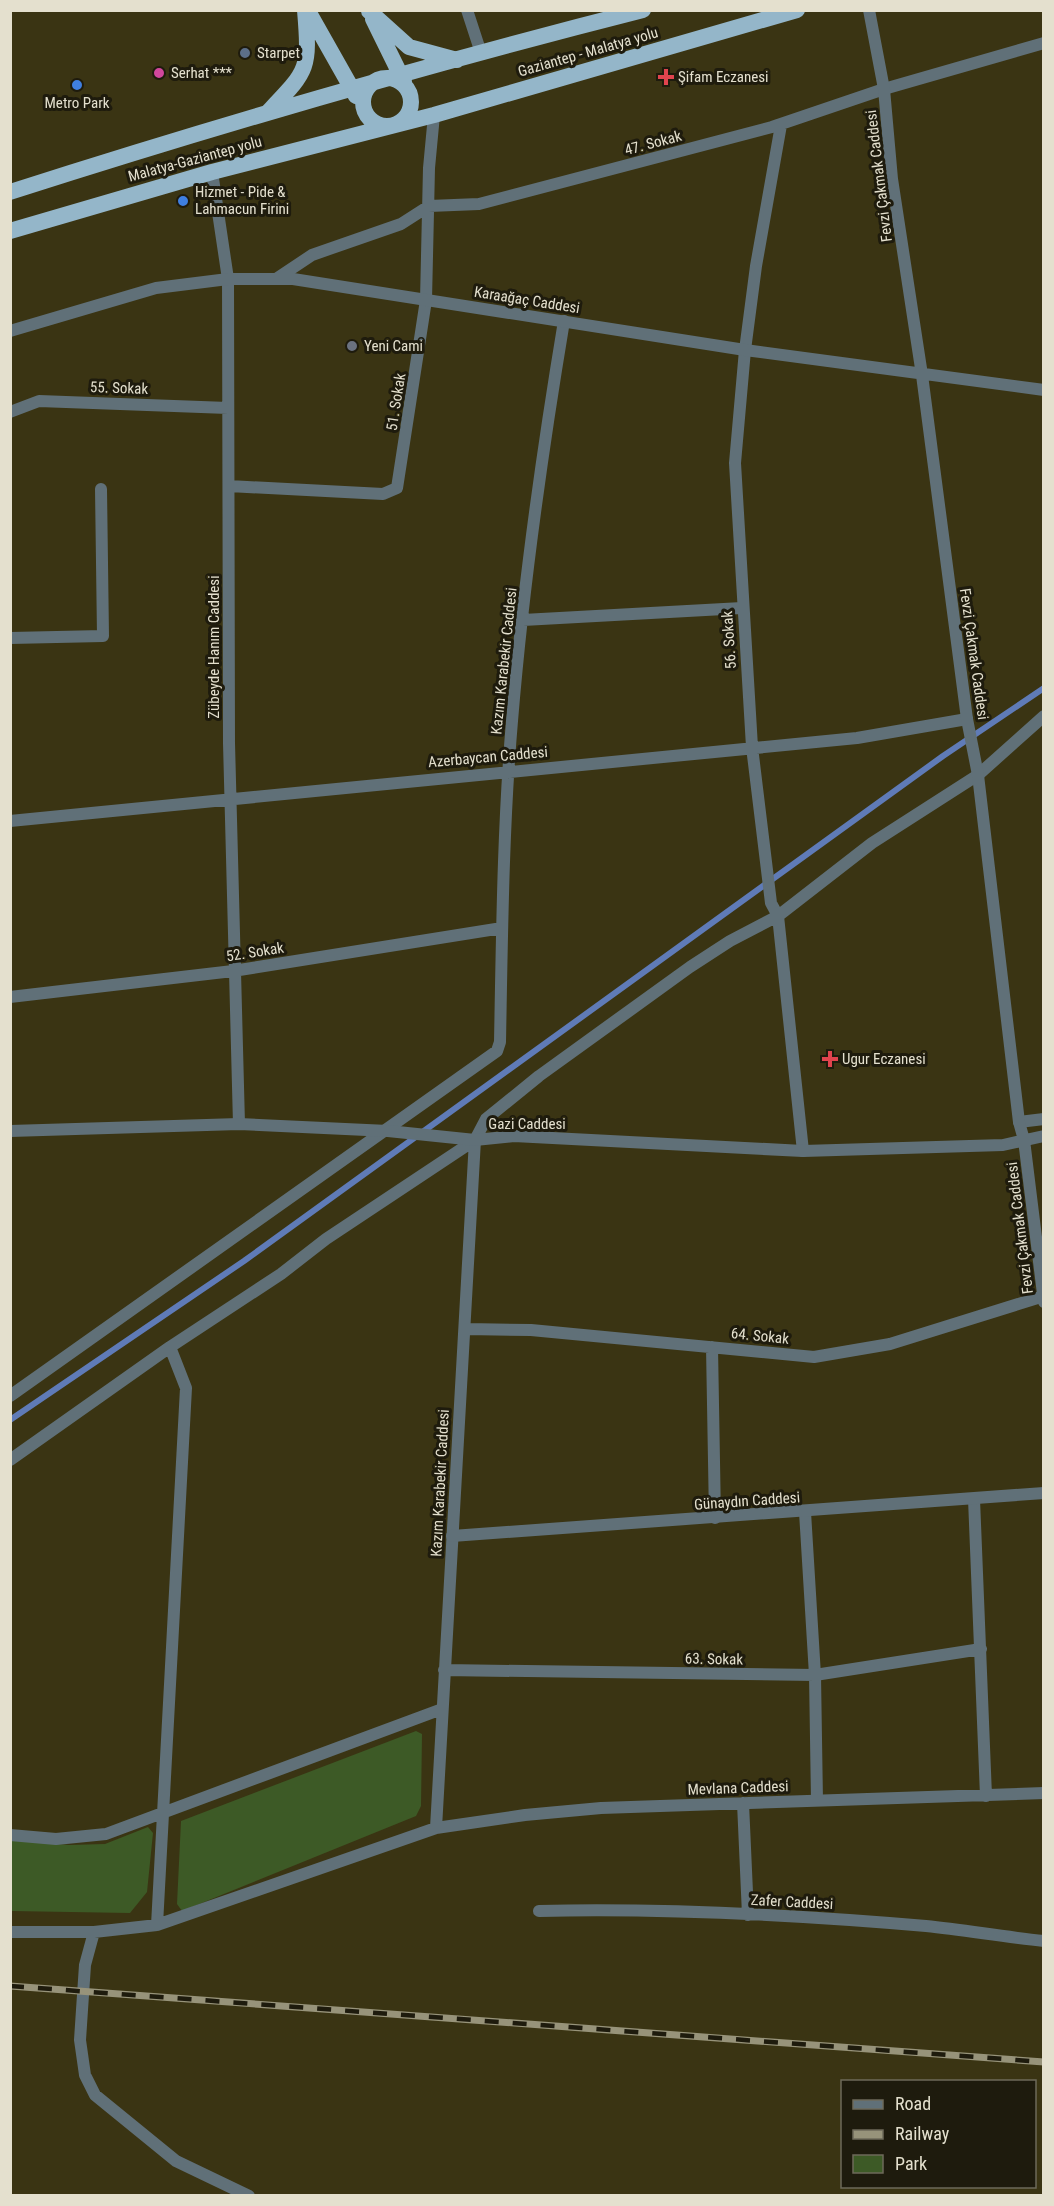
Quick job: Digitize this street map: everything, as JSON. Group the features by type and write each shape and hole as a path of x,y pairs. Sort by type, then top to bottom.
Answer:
{"highway":[{"path":"306,10 369,119 378,125 390,126 400,122 409,113 411,102 408,90 369,11"},
{"path":"267,113 303,73 308,49 306,10"},
{"name":"Gaziantep - Malatya yolu","path":"390,126 797,10"},
{"path":"369,11 409,47 458,60"},
{"name":"Gaziantep - Malatya yolu","path":"377,80 642,11"},
{"path":"363,109 363,98 368,87 377,80 388,78 399,82 408,90"},
{"name":"Malatya-Gaziantep yolu","path":"10,192 157,144 377,80"},
{"name":"Malatya-Gaziantep yolu","path":"10,231 212,172 390,126"}],"street":[{"path":"467,10 481,53"},
{"name":"Fevzi Çakmak Caddesi","path":"869,10 884,88 892,179 922,375 967,719 978,775 1019,1122 1024,1140 1044,1302"},
{"name":"47. Sokak","path":"276,279 312,255 401,224 429,207 479,204 781,125 884,88 1044,43"},
{"name":"51. Sokak","path":"229,486 383,494 397,488 426,300 429,168 434,115"},
{"name":"56. Sokak","path":"781,125 756,266 745,350 735,463 752,747 765,864 771,903 778,916 803,1151"},
{"name":"Zübeyde Hanım Caddesi","path":"212,172 228,279 230,798 239,1124"},
{"name":"Karaağaç Caddesi","path":"10,331 156,288 228,279 276,279 745,350 1044,390"},
{"name":"Kazım Karabekir Caddesi","path":"387,1131 497,1051 500,1042 509,770 541,463 564,321"},
{"name":"55. Sokak","path":"10,412 39,401 228,408"},
{"path":"10,638 103,636 101,489"},
{"path":"523,620 742,608"},
{"path":"10,1460 170,1347 280,1274 326,1239 475,1140 486,1119 539,1076 730,941 778,916 872,843 978,775 1044,716"},
{"name":"Azerbaycan Caddesi","path":"10,821 509,770 857,738 967,719"},
{"name":"52. Sokak","path":"10,997 233,971 502,928"},
{"path":"1019,1122 1044,1119"},
{"name":"Gazi Caddesi","path":"10,1131 239,1124 387,1131 475,1140 514,1136 803,1151 1003,1145 1044,1136"},
{"path":"10,1396 387,1131"},
{"name":"Kazım Karabekir Caddesi","path":"436,1828 475,1140"},
{"name":"64. Sokak","path":"466,1329 531,1330 814,1357 890,1344 1043,1296"},
{"path":"157,1925 186,1388 170,1347"},
{"path":"712,1347 715,1518"},
{"name":"Günaydın Caddesi","path":"452,1536 805,1512 1044,1492"},
{"path":"974,1499 986,1796"},
{"path":"805,1512 815,1675 817,1801"},
{"name":"63. Sokak","path":"444,1670 815,1675 981,1649"},
{"path":"10,1835 79,1839 106,1834 442,1709"},
{"name":"Mevlana Caddesi","path":"10,1932 94,1932 157,1925 436,1828 525,1815 579,1810 742,1803 1044,1793"},
{"path":"742,1803 748,1915"},
{"name":"Zafer Caddesi","path":"539,1911 615,1910 748,1915 928,1926 1044,1941"},
{"path":"94,1932 82,1991 80,2040 85,2075 95,2095 176,2161 249,2196"}],"green space":[{"path":"416,1731 422,1734 421,1806 416,1816 182,1911 177,1904 181,1821"},
{"path":"148,1827 153,1833 147,1892 130,1913 11,1911 10,1840 69,1845 105,1844"}],"waterway":[{"path":"10,1420 244,1261 943,756 1044,688"}],"railway":[{"path":"10,1986 1044,2062"}],"place":[{"name":"Starpet","path":"245,53"},
{"name":"Serhat ***","path":"159,73"},
{"name":"Şifam Eczanesi","path":"666,77"},
{"name":"Metro Park","path":"77,85"},
{"name":"Hizmet - Pide & Lahmacun Firini","path":"183,201"},
{"name":"Yeni Cami","path":"352,346"},
{"name":"Ugur Eczanesi","path":"830,1059"}]}
